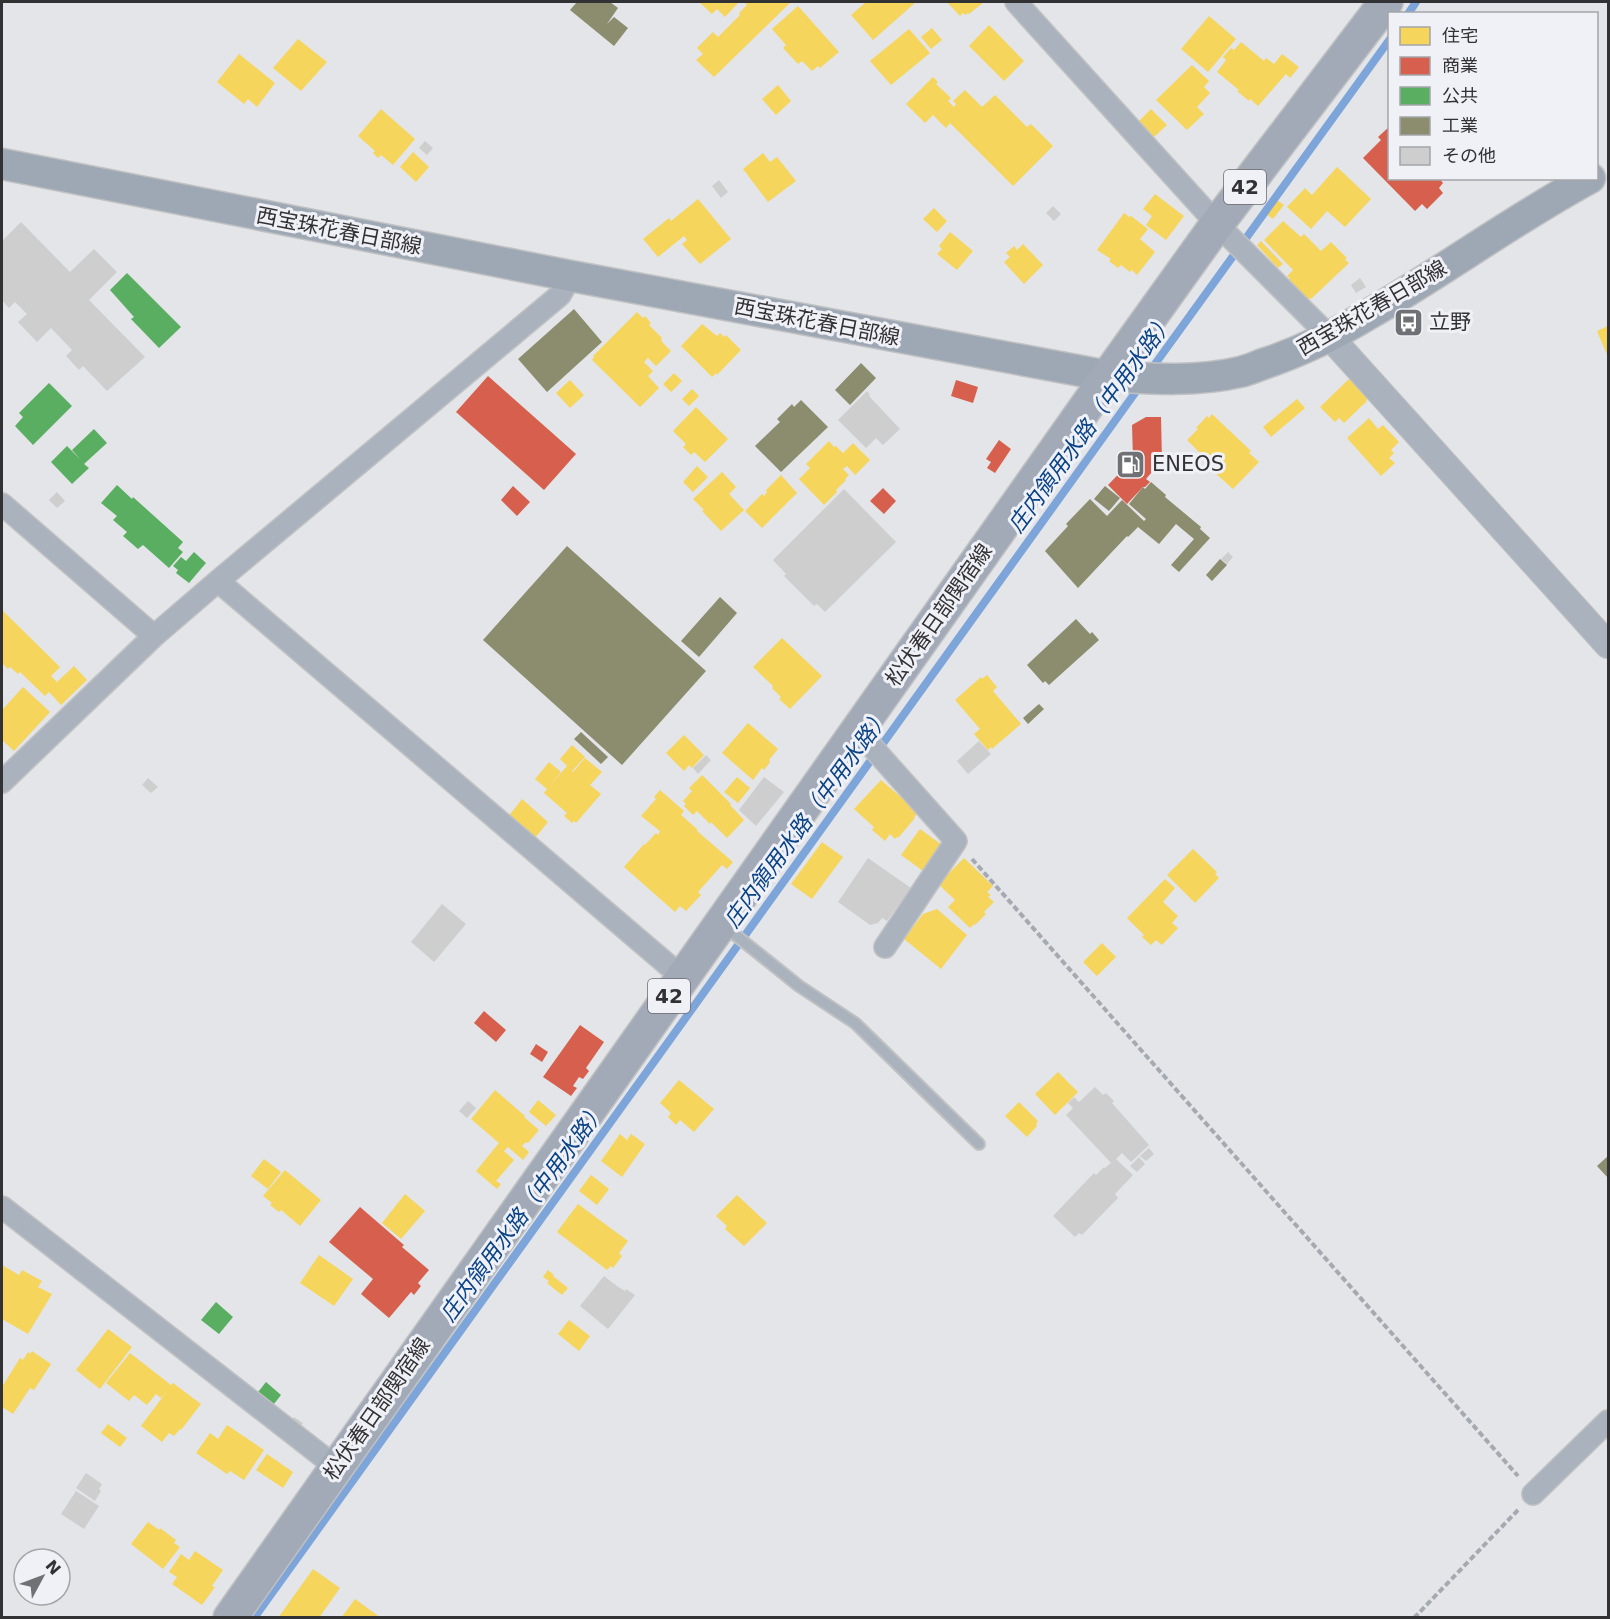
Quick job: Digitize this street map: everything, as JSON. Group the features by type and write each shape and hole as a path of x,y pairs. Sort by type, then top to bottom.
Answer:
{"main road":[{"name":"松伏春日部関宿線","path":"230,1617 1108,376 1217,224 1386,2"},
{"name":"西宝珠花春日部線","path":"2,164 571,276 1108,376 1170,380 1240,372 1284,357 1330,337 1586,180"}],"street":[{"path":"1016,2 1217,224 1330,337 1608,645"},
{"path":"2,782 154,636 560,295 571,276"},
{"path":"2,504 154,636"},
{"path":"218,580 682,977"},
{"path":"857,730 956,841 885,947"},
{"path":"2,1207 336,1467"},
{"path":"1533,1494 1608,1421"}],"lane":[{"path":"720,923 799,986 855,1023 980,1144"}],"path":[{"path":"956,841 1533,1494 1414,1617"}],"building: 住宅":[{"path":"699,2 739,2 725,17 717,9 712,14"},
{"path":"747,2 791,2 714,77 696,60 703,54 697,48 713,32 718,37 740,15 739,13"},
{"path":"866,2 916,2 873,40 851,15"},
{"path":"947,2 984,2 969,14 963,13 960,16"},
{"path":"798,6 839,52 820,68 818,66 812,71 802,61 798,64 783,48 786,45 772,29"},
{"path":"1209,16 1236,39 1208,72 1181,49"},
{"path":"989,25 1024,61 1004,81 969,46"},
{"path":"932,28 942,40 931,49 921,37"},
{"path":"909,29 930,53 891,85 870,61"},
{"path":"298,39 327,62 301,91 273,68"},
{"path":"1241,42 1264,61 1266,58 1274,64 1282,54 1299,67 1290,78 1286,74 1258,106 1250,99 1249,101 1217,72 1226,60 1223,57"},
{"path":"239,54 275,83 257,107 248,99 244,104 217,82"},
{"path":"1192,65 1209,81 1204,87 1210,93 1197,107 1204,114 1187,130 1156,100"},
{"path":"933,77 938,82 936,84 951,98 948,101 954,107 956,104 953,101 965,90 982,107 995,95 1027,127 1031,124 1053,146 1013,186 950,123 946,128 933,115 925,123 906,104"},
{"path":"778,85 791,101 776,115 762,99"},
{"path":"381,109 415,139 393,165 381,155 378,158 373,153 375,151 358,136"},
{"path":"1151,109 1167,125 1154,137 1139,121"},
{"path":"413,152 429,167 416,182 400,167"},
{"path":"763,153 770,162 777,157 796,181 768,202 743,169"},
{"path":"1337,167 1371,199 1345,227 1327,211 1311,229 1287,207 1305,188 1312,195"},
{"path":"1155,194 1184,216 1166,240 1146,225 1152,216 1143,209"},
{"path":"698,199 731,239 700,264 682,244 687,240 684,236 658,257 643,239 669,218 671,221"},
{"path":"1277,200 1284,205 1273,219 1266,214"},
{"path":"934,208 947,221 937,232 923,219"},
{"path":"1124,213 1148,229 1140,239 1155,252 1137,275 1121,265 1118,268 1109,261 1111,259 1097,250"},
{"path":"1283,221 1301,237 1304,234 1321,251 1331,242 1349,263 1311,299 1308,300 1288,280 1290,278 1287,276 1293,270 1264,240"},
{"path":"950,232 973,251 957,270 937,254 942,249 939,246"},
{"path":"1261,241 1283,264 1278,268 1257,245"},
{"path":"1023,244 1043,265 1024,284 1004,262 1010,257 1006,253 1014,246 1017,250"},
{"path":"637,312 643,318 645,316 651,323 649,325 671,351 656,366 648,358 644,362 653,371 648,376 659,388 640,407 592,360 593,356"},
{"path":"702,324 717,336 720,333 724,337 726,335 741,350 717,375 716,373 712,377 681,346"},
{"path":"1608,326 1608,357 1597,331"},
{"path":"674,373 682,381 671,392 663,384"},
{"path":"1349,379 1368,398 1344,423 1339,418 1335,422 1320,407"},
{"path":"570,380 584,395 570,408 556,393"},
{"path":"692,389 699,396 689,406 682,399"},
{"path":"1297,399 1305,408 1271,437 1263,427"},
{"path":"696,407 728,439 705,462 694,452 691,455 683,447 686,444 673,431"},
{"path":"1212,414 1251,451 1249,453 1259,462 1233,489 1204,463 1207,460 1187,440 1207,416 1209,418"},
{"path":"1369,418 1378,429 1383,425 1399,442 1391,450 1394,453 1389,458 1395,463 1381,476 1347,438"},
{"path":"829,441 843,453 853,443 870,460 855,475 847,466 843,469 849,475 824,505 799,479 810,468 806,464"},
{"path":"697,466 708,477 693,492 683,482"},
{"path":"722,472 736,487 729,494 744,510 721,531 693,499"},
{"path":"781,475 797,493 762,528 745,511 762,494 764,496 766,490"},
{"path":"2,610 60,667 51,676 57,682 74,666 87,680 61,705 49,692 45,696 20,672 18,674 10,667 8,669 2,663"},
{"path":"782,638 822,676 790,709 779,699 781,697 772,688 773,686 753,667"},
{"path":"987,675 997,687 993,691 1021,724 988,750 974,734 980,729 955,700 981,677 982,679"},
{"path":"23,687 50,712 14,751 2,740 2,710"},
{"path":"748,723 778,749 764,770 762,768 753,780 722,753"},
{"path":"684,735 704,755 692,768 689,765 684,771 666,753"},
{"path":"572,745 585,757 573,772 585,758 602,772 590,785 601,794 576,823 574,821 572,823 564,816 567,813 544,793 547,789 535,779 549,762 561,772 549,787 567,766 560,759"},
{"path":"702,775 744,820 727,838 697,811 693,815 684,806 686,804 683,801 692,791 689,788"},
{"path":"737,777 750,788 738,803 724,792"},
{"path":"881,780 920,811 898,838 895,839 890,834 885,841 872,830 874,827 854,809"},
{"path":"660,790 684,811 681,815 697,831 733,862 727,869 722,865 698,892 701,895 686,911 680,906 675,912 624,867 644,844 656,833 658,835 660,831 641,816 656,799 654,797"},
{"path":"522,799 548,822 535,838 508,817"},
{"path":"920,829 942,845 923,871 901,855"},
{"path":"822,842 843,857 812,899 791,884"},
{"path":"1193,849 1217,872 1215,874 1219,878 1195,903 1167,875"},
{"path":"964,858 993,886 987,892 991,895 988,897 994,902 984,912 986,914 970,928 948,907 955,900 938,884"},
{"path":"1165,879 1175,888 1163,902 1178,916 1172,923 1178,928 1162,945 1156,940 1151,945 1127,918"},
{"path":"937,909 967,935 941,969 904,939 923,914"},
{"path":"1102,943 1116,957 1097,976 1083,962"},
{"path":"1058,1072 1078,1092 1055,1115 1035,1094"},
{"path":"679,1080 714,1109 694,1132 680,1120 676,1125 668,1117 671,1113 660,1103"},
{"path":"495,1090 539,1130 528,1143 522,1146 529,1152 523,1160 508,1147 504,1151 514,1160 496,1181 501,1184 497,1189 476,1171 499,1143 471,1119"},
{"path":"538,1100 556,1115 546,1126 529,1112"},
{"path":"1019,1102 1038,1121 1037,1126 1027,1137 1005,1116"},
{"path":"620,1134 627,1140 631,1134 645,1144 622,1177 601,1161"},
{"path":"264,1159 281,1172 268,1189 251,1176"},
{"path":"285,1170 321,1200 300,1226 281,1210 279,1212 270,1205 272,1203 263,1196"},
{"path":"591,1175 609,1189 597,1205 579,1191"},
{"path":"405,1194 425,1211 401,1239 382,1223"},
{"path":"737,1195 767,1223 744,1246 725,1229 727,1226 716,1216"},
{"path":"578,1204 628,1241 619,1253 622,1256 613,1268 611,1266 607,1270 557,1232"},
{"path":"319,1255 353,1279 334,1306 300,1283"},
{"path":"2,1265 19,1275 22,1270 42,1281 38,1287 52,1294 28,1334 2,1319"},
{"path":"548,1270 568,1288 562,1295 543,1277"},
{"path":"569,1320 590,1336 579,1351 558,1334"},
{"path":"108,1329 132,1347 100,1389 76,1370"},
{"path":"32,1351 51,1364 34,1390 30,1388 13,1414 2,1407 2,1387 20,1358 23,1360 28,1352 30,1354"},
{"path":"130,1353 171,1385 173,1383 201,1404 181,1430 174,1436 169,1433 162,1442 141,1426 167,1391 161,1398 156,1394 147,1405 134,1395 129,1401 106,1383"},
{"path":"108,1424 127,1438 120,1447 101,1433"},
{"path":"227,1425 264,1450 244,1480 230,1471 227,1474 196,1453 210,1433 218,1439"},
{"path":"267,1454 293,1472 283,1488 256,1470"},
{"path":"148,1522 176,1540 174,1543 180,1547 163,1569 131,1544"},
{"path":"195,1551 223,1570 212,1586 215,1587 202,1605 172,1584 177,1577 169,1572 181,1554 189,1560"},
{"path":"313,1569 340,1588 319,1618 278,1618"},
{"path":"355,1599 381,1618 341,1618"}],"building: 商業":[{"path":"1388,128 1388,180 1441,180 1443,183 1439,188 1443,193 1427,209 1422,204 1415,211 1363,158 1381,140 1378,137"},
{"path":"488,376 576,454 544,490 456,412"},
{"path":"956,380 978,387 973,403 951,396"},
{"path":"1146,417 1161,417 1162,460 1146,479 1150,482 1127,504 1108,485 1133,459 1132,425"},
{"path":"999,440 1011,449 995,473 987,468 991,462 986,459"},
{"path":"513,486 530,502 517,516 501,500"},
{"path":"883,488 896,501 884,514 870,501"},
{"path":"484,1011 506,1030 496,1042 474,1023"},
{"path":"580,1025 604,1042 586,1068 589,1071 583,1079 579,1077 573,1086 577,1088 571,1096 543,1077"},
{"path":"536,1044 548,1052 542,1062 530,1054"},
{"path":"360,1207 429,1270 418,1283 421,1286 414,1295 411,1292 389,1318 361,1294 373,1279 329,1242"}],"building: 公共":[{"path":"127,273 181,327 159,348 131,319 134,317 110,290"},
{"path":"49,383 72,406 33,445 15,426 23,417 19,413"},
{"path":"94,429 107,443 84,464 89,468 72,484 51,462 67,446 80,459 72,450"},
{"path":"117,485 183,542 178,548 183,552 169,568 143,545 138,549 123,536 127,532 113,520 117,516 101,503"},
{"path":"194,552 206,563 189,583 176,573 178,570 173,566 181,557 186,561"},
{"path":"216,1302 233,1317 219,1334 201,1320"},
{"path":"266,1382 281,1395 270,1409 255,1396"}],"building: 工業":[{"path":"577,2 610,2 618,8 607,24 614,17 628,28 614,46 570,10"},
{"path":"574,309 602,342 547,392 518,359"},
{"path":"861,363 876,378 850,405 835,390"},
{"path":"801,400 828,427 781,472 755,446 780,422 777,419 792,404 794,407"},
{"path":"1151,482 1210,538 1179,572 1171,565 1194,539 1176,524 1159,544 1138,527 1078,588 1045,551 1090,499 1107,516 1122,500 1144,521 1146,519 1129,504 1143,487 1145,489"},
{"path":"1105,486 1120,498 1109,511 1094,499"},
{"path":"567,546 706,671 622,765 483,640"},
{"path":"1220,559 1227,565 1212,581 1206,575"},
{"path":"720,597 737,613 699,657 681,641"},
{"path":"1076,619 1099,640 1049,685 1045,681 1043,683 1027,665"},
{"path":"1039,704 1044,709 1028,724 1023,718"},
{"path":"581,732 608,757 601,764 574,739"},
{"path":"1608,1156 1608,1178 1597,1166"}],"building: その他":[{"path":"425,141 433,148 427,155 419,148"},
{"path":"719,180 728,192 721,198 712,186"},
{"path":"1053,206 1061,214 1054,221 1046,213"},
{"path":"21,222 70,272 94,249 117,272 89,300 145,357 107,391 83,366 79,370 66,356 72,350 51,328 37,342 18,322 27,314 15,302 9,308 2,300 2,241"},
{"path":"1360,278 1366,287 1356,293 1351,285"},
{"path":"867,391 900,429 883,445 876,438 866,448 838,420"},
{"path":"844,489 896,542 825,612 817,604 814,606 784,576 786,574 773,560"},
{"path":"57,492 65,501 57,508 49,500"},
{"path":"1228,552 1233,557 1227,564 1221,559"},
{"path":"979,741 991,754 968,774 957,761"},
{"path":"706,755 711,760 698,774 693,768"},
{"path":"764,777 784,792 756,826 739,810"},
{"path":"148,778 158,787 151,793 142,785"},
{"path":"868,858 911,888 887,921 882,918 878,923 870,925 838,902"},
{"path":"442,904 466,924 434,962 411,942"},
{"path":"1095,1087 1114,1101 1112,1103 1149,1145 1131,1162 1122,1153 1116,1159 1133,1175 1115,1194 1118,1198 1082,1235 1079,1233 1075,1237 1053,1216 1094,1173 1096,1175 1111,1163 1066,1115 1073,1108 1068,1103 1074,1097 1079,1102"},
{"path":"468,1101 476,1108 467,1118 459,1111"},
{"path":"1149,1148 1154,1154 1146,1161 1140,1156"},
{"path":"1139,1157 1145,1164 1137,1172 1130,1166"},
{"path":"604,1276 625,1291 626,1289 635,1295 608,1329 580,1306"},
{"path":"294,1417 303,1423 298,1430 289,1424"},
{"path":"86,1473 102,1484 95,1501 76,1488"},
{"path":"76,1491 99,1506 84,1529 61,1514"}],"waterway":[{"name":"庄内領用水路（中用水路）","path":"1409,12 1416,2"},
{"name":"庄内領用水路（中用水路）","path":"1150,371 1388,42"},
{"name":"庄内領用水路（中用水路）","path":"254,1618 1140,386"}],"place":[{"name":"立野","path":"1408,322"},
{"name":"ENEOS","path":"1131,464"}]}
